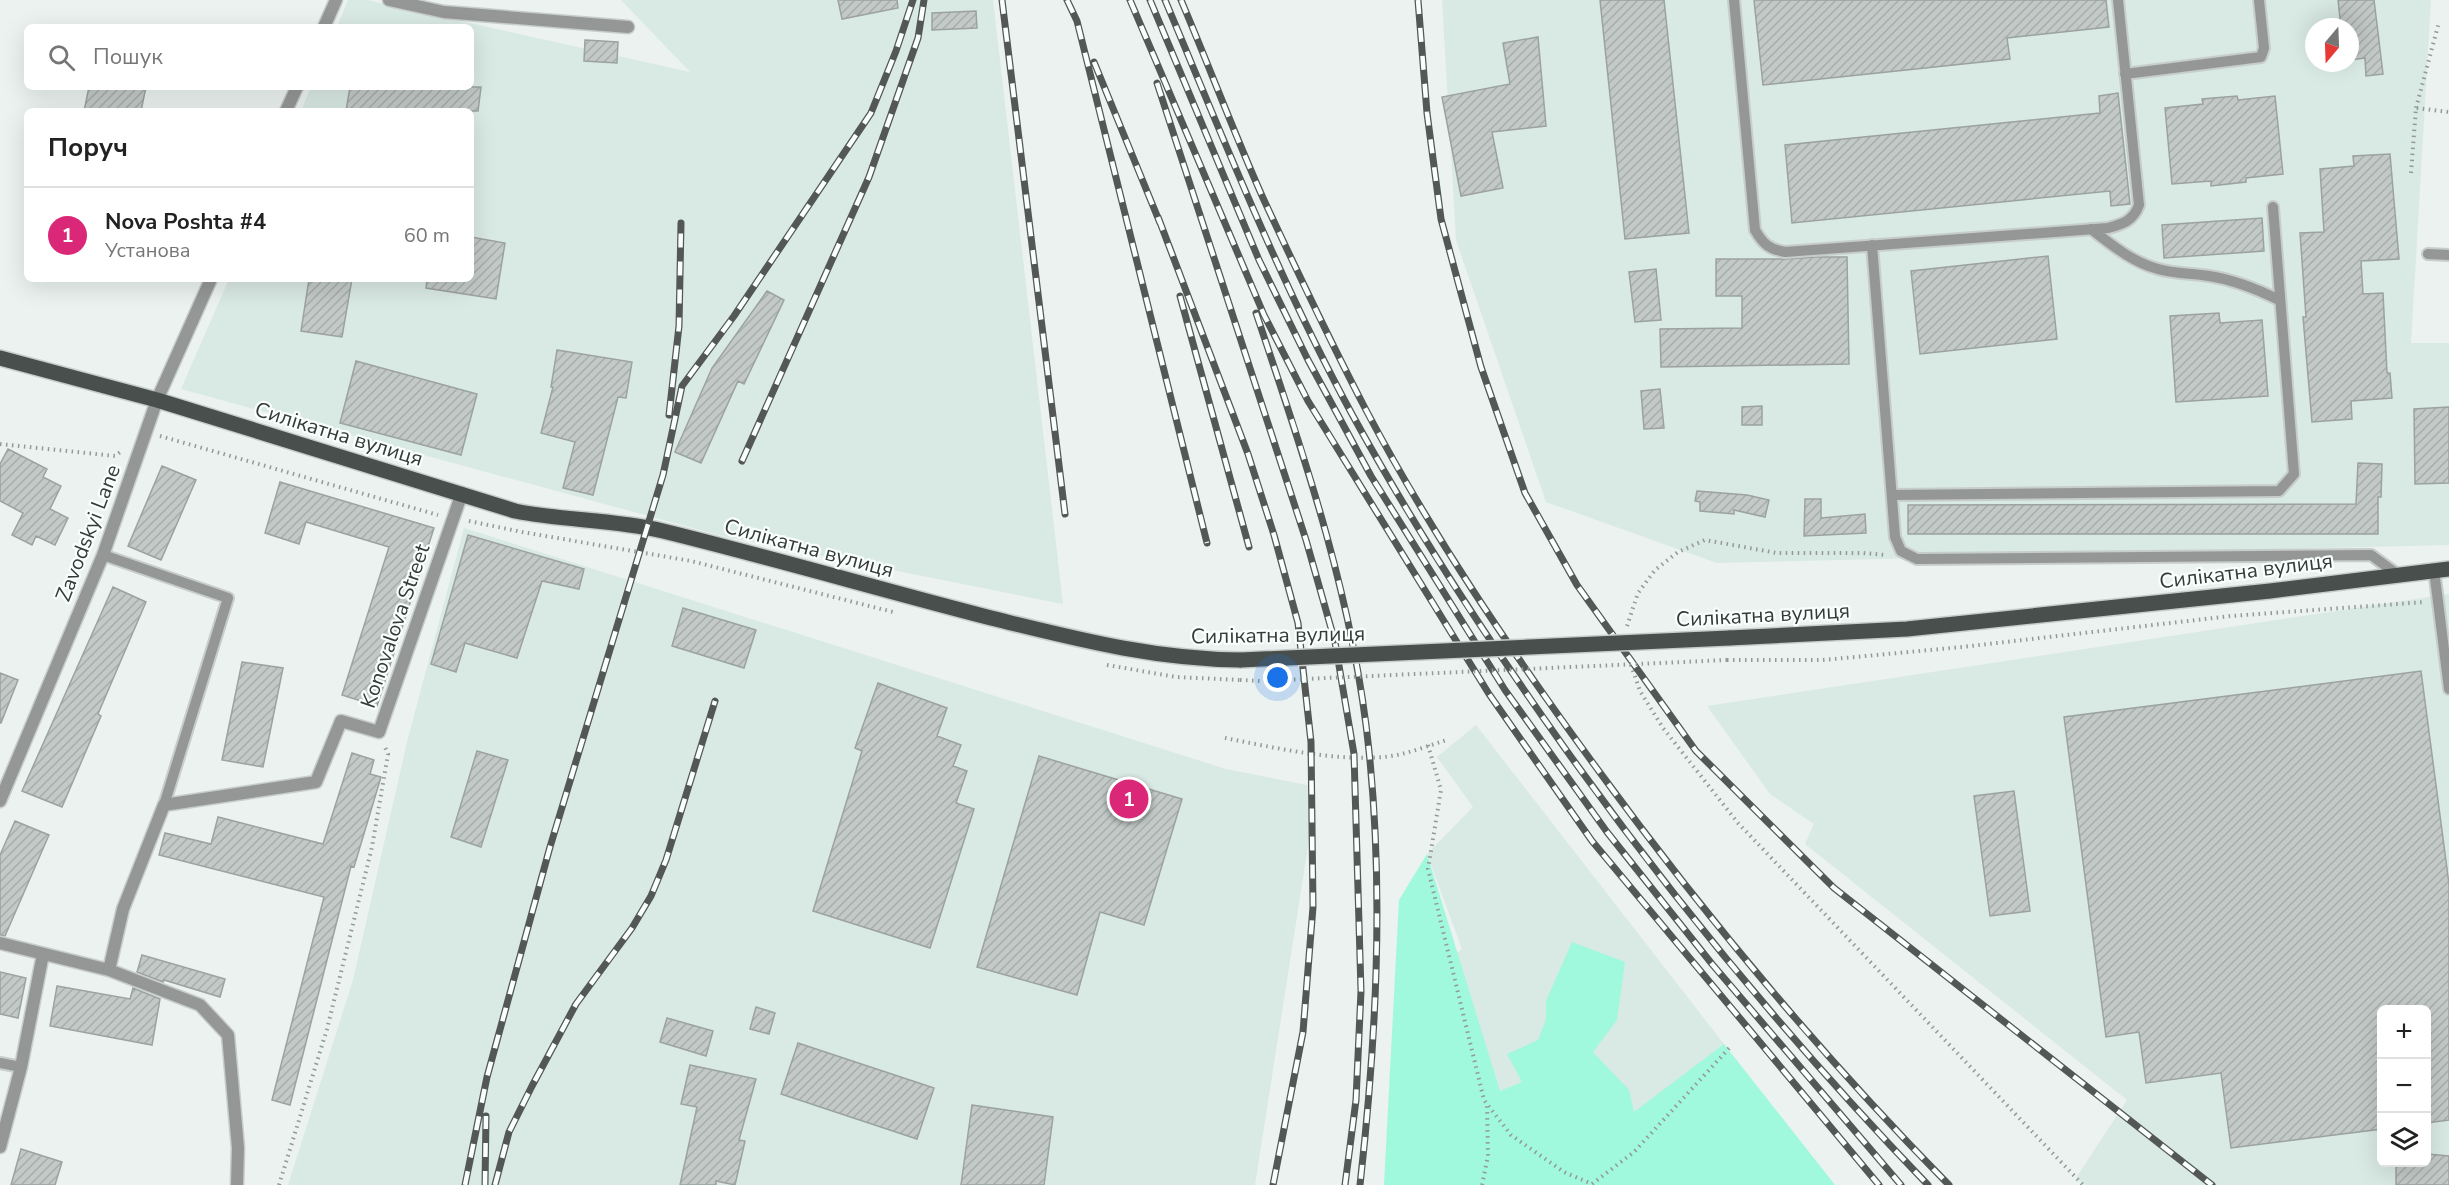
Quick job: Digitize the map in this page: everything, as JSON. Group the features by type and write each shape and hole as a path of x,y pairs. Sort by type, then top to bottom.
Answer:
{"main road":[{"name":"Силікатна вулиця","path":"0,358 157,400 533,514 632,524 1089,642 1168,657 1241,660 1907,629 2270,591 2441,570"}],"street":[{"path":"325,24 336,0"},
{"path":"389,0 444,12 628,27"},
{"path":"287,108 296,90"},
{"name":"Zavodskyi Lane","path":"0,801 102,555 157,400 210,282"},
{"name":"Konovalova Street","path":"164,805 316,782 341,721 379,732 462,493"},
{"path":"109,970 123,909 164,805"},
{"path":"0,943 109,970 200,1005 228,1035 238,1148 237,1185"},
{"path":"0,1147 21,1067 44,954"}],"lane":[{"path":"1734,0 1755,230 1762,242 1773,249 1785,252 2091,229 2122,224 2134,217 2139,206 2118,0"},
{"path":"2126,74 2261,57 2264,48 2259,0"},
{"path":"1893,495 2279,491 2294,474 2273,207"},
{"path":"2091,229 2116,249 2138,262 2160,270 2211,276 2235,282 2258,289 2279,300"},
{"path":"1872,245 1895,537 1900,551 1917,559 2371,555 2397,574"},
{"path":"2428,254 2449,255"},
{"path":"102,555 228,598 164,805"},
{"path":"2441,570 2438,601 2449,689"},
{"path":"0,1063 21,1067"}],"path":[{"path":"2411,172 2416,108 2439,22"},
{"path":"2416,108 2449,112"},
{"path":"0,444 115,456 146,432 420,511 533,534 698,563"},
{"path":"1624,635 1638,593 1655,570 1678,552 1705,540 1777,553 1863,553 1917,559"},
{"path":"1240,680 1260,681 1727,660 1823,660 1962,647 2231,616 2438,601"},
{"path":"1628,658 1640,691 1663,728 1738,823 2083,1185"},
{"path":"279,1185 327,1029 372,847 388,754 379,732"},
{"path":"1224,738 1288,751 1342,757 1386,757 1447,740"},
{"path":"1428,745 1441,790 1428,869 1484,1100 1510,1135 1564,1172 1593,1185 1634,1152 1731,1046"},
{"path":"1482,1185 1488,1156 1487,1104"}],"shaded area":[{"path":"348,0 367,0 690,72 621,0 993,0 1063,604 722,536 181,389 228,282 474,282 474,108 302,108 310,90 474,90 474,24 338,24"},
{"path":"1442,0 2431,0 2411,343 2449,343 2449,545 1717,563 1546,502 1456,240"},
{"path":"464,528 1226,769 1312,786 1311,827 1255,1185 288,1185 353,980 407,742"},
{"path":"2449,594 2449,1185 2085,1185 2076,1178 2127,1100 1805,844 1814,824 1770,794 1707,706"},
{"path":"1476,725 1724,1044 1637,1115 1575,1058 1500,1092 1453,956 1462,949 1427,854 1473,807 1437,757"}],"green space":[{"path":"1427,854 1500,1091 1522,1082 1507,1054 1538,1040 1546,1019 1546,1001 1572,942 1625,962 1617,1020 1593,1052 1629,1090 1634,1112 1724,1044 1835,1185 1384,1185 1399,900"}],"building":[{"path":"838,0 897,0 898,8 842,19"},
{"path":"1600,0 1664,0 1689,233 1625,239"},
{"path":"1754,0 2106,0 2109,27 2007,38 2010,59 1763,85"},
{"path":"2338,0 2374,0 2383,74 2366,76 2365,58 2359,59 2359,18 2340,18"},
{"path":"976,11 977,28 932,30 932,13"},
{"path":"1538,37 1546,126 1492,132 1503,188 1461,196 1442,97 1510,84 1503,43"},
{"path":"585,40 618,42 617,63 584,61"},
{"path":"474,87 481,87 478,111 474,111 474,108 346,108 350,90 474,90"},
{"path":"88,90 145,90 142,108 85,108"},
{"path":"2118,93 2130,204 2111,206 2110,191 1792,223 1785,145 2100,113 2099,96"},
{"path":"2237,96 2238,100 2275,96 2283,174 2246,178 2246,182 2211,186 2211,181 2172,184 2165,108 2203,104 2202,99"},
{"path":"2390,154 2399,259 2361,261 2363,294 2383,293 2387,373 2390,373 2392,398 2351,401 2352,419 2312,422 2303,317 2306,317 2300,233 2324,232 2320,169 2354,166 2353,156"},
{"path":"2262,218 2264,251 2164,258 2162,225"},
{"path":"474,238 505,243 496,299 426,288 427,282 474,282"},
{"path":"2048,256 2057,339 1920,354 1911,271"},
{"path":"1847,257 1849,364 1661,367 1660,329 1742,328 1742,296 1716,296 1716,259"},
{"path":"1656,269 1661,320 1635,322 1629,272"},
{"path":"309,282 351,282 342,337 301,331"},
{"path":"767,291 784,300 744,384 738,381 701,463 675,452 712,368"},
{"path":"2219,313 2220,323 2262,320 2268,396 2176,402 2170,316"},
{"path":"557,350 632,362 626,398 618,397 593,495 563,488 575,442 541,433 553,387 551,387"},
{"path":"356,361 477,394 461,455 340,423"},
{"path":"1660,389 1664,428 1644,429 1641,391"},
{"path":"1762,406 1762,425 1742,425 1742,407"},
{"path":"2449,407 2449,483 2415,484 2414,409"},
{"path":"8,449 47,469 43,477 61,486 50,509 68,518 55,545 36,536 32,545 12,535 23,513 0,501 0,464"},
{"path":"2358,463 2382,464 2381,497 2378,497 2378,534 1908,534 1908,505 2356,504"},
{"path":"162,466 196,480 161,560 128,546"},
{"path":"280,482 434,528 377,706 342,695 389,547 306,522 299,544 265,533"},
{"path":"1697,491 1747,495 1769,500 1765,517 1734,510 1734,514 1700,511 1700,502 1695,501"},
{"path":"1805,499 1821,499 1821,518 1865,514 1866,533 1804,536"},
{"path":"468,535 584,569 579,589 542,581 517,658 465,643 456,672 431,664"},
{"path":"113,587 146,602 98,714 101,716 62,807 22,791"},
{"path":"683,608 756,630 744,668 672,646"},
{"path":"242,662 283,668 263,767 222,760"},
{"path":"2421,671 2449,884 2449,1120 2431,1122 2431,1005 2377,1005 2377,1130 2231,1148 2221,1073 2146,1083 2139,1032 2106,1037 2064,717"},
{"path":"0,673 18,680 1,723 0,723"},
{"path":"878,683 947,708 937,736 961,745 953,766 967,771 956,803 974,809 930,948 813,911 862,751 855,748"},
{"path":"477,751 508,760 481,847 451,837"},
{"path":"352,753 374,760 370,774 381,777 354,867 351,866 290,1105 272,1100 324,897 159,855 165,833 211,844 218,817 323,844"},
{"path":"1039,756 1182,799 1144,925 1100,912 1077,995 977,967"},
{"path":"2014,791 2030,911 1990,916 1974,796"},
{"path":"15,821 49,835 5,936 0,935 0,855"},
{"path":"142,955 225,979 220,997 164,980 163,982 137,972"},
{"path":"0,972 26,978 18,1018 0,1014"},
{"path":"57,986 130,999 133,988 160,999 152,1045 50,1026"},
{"path":"756,1007 775,1013 769,1034 750,1029"},
{"path":"667,1018 713,1031 706,1056 660,1042"},
{"path":"798,1043 934,1088 917,1139 781,1094"},
{"path":"690,1065 756,1079 739,1140 745,1141 735,1185 716,1181 716,1185 680,1185 697,1107 681,1104"},
{"path":"972,1105 1053,1117 1044,1185 961,1185"},
{"path":"21,1149 62,1162 55,1185 11,1185"},
{"path":"2431,1154 2449,1156 2449,1185 2396,1185 2396,1167 2431,1167"}],"railway":[{"path":"465,1185 487,1077 550,847 663,475 682,386 734,316 871,113 896,51 913,0"},
{"path":"742,461 869,177 918,38 924,0"},
{"path":"1002,0 1065,514"},
{"path":"1067,0 1077,21 1207,543"},
{"path":"1130,0 1264,315 1308,401 1489,694 1592,841 1879,1185"},
{"path":"1150,0 1259,260 1308,360 1371,476 1505,690 1607,832 1712,964 1901,1185"},
{"path":"1165,0 1254,210 1326,365 1377,459 1454,584 1564,747 1693,917 1784,1027 1928,1185"},
{"path":"1181,0 1263,198 1326,331 1391,456 1472,589 1590,759 1717,925 1853,1084 1949,1185"},
{"path":"1418,0 1427,113 1441,219 1481,367 1525,493 1577,585 1696,751 1834,888 2212,1185"},
{"path":"1094,62 1160,223"},
{"path":"1157,83 1306,540 1335,642 1354,754 1361,991 1356,1100 1345,1185"},
{"path":"1158,217 1248,454 1274,535 1298,623 1311,742 1313,907 1303,1032 1273,1185"},
{"path":"669,415 679,326 681,223"},
{"path":"1180,296 1249,547"},
{"path":"1256,313 1325,529 1352,639 1369,751 1376,859 1376,968 1374,1023 1360,1185"},
{"path":"495,1185 509,1132 576,1004 632,928 651,896 666,860 715,701"},
{"path":"485,1185 486,1116"}],"place":[{"name":"Nova Poshta #4","path":"1129,799"}]}
